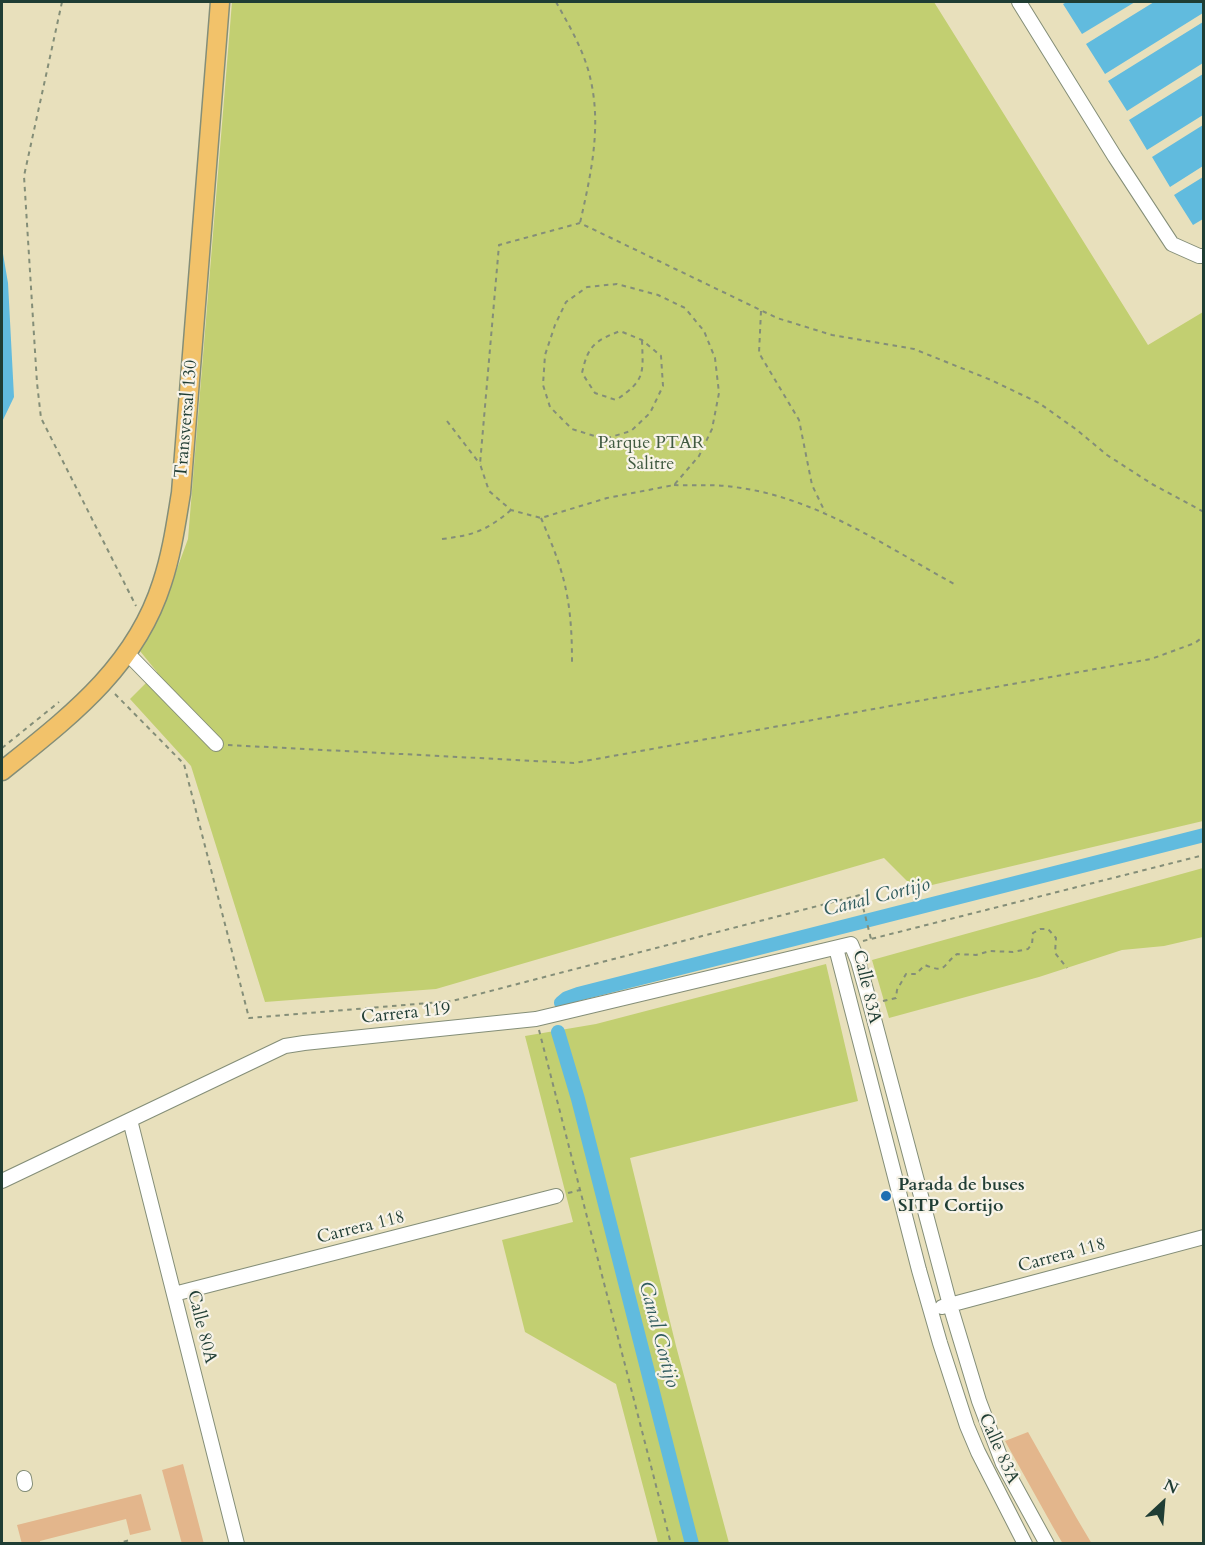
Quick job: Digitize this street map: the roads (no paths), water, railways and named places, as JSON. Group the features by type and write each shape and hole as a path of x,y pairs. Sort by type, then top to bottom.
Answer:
{"main road":[{"name":"Transversal 130","path":"2,771 71,714 104,683 127,653 151,612 162,584 181,493 220,2"}],"street":[{"path":"1019,2 1172,244 1203,256"},
{"path":"127,653 216,744"},
{"name":"Calle 83A","path":"1025,1544 967,1426 930,1309 836,948 851,944 858,961 950,1305 990,1431 1003,1464 1047,1544"},
{"name":"Carrera 119","path":"2,1181 285,1046 536,1019 836,948"},
{"name":"Calle 80A","path":"129,1120 237,1544"},
{"name":"Carrera 118","path":"174,1294 556,1196"},
{"name":"Carrera 118","path":"930,1309 1203,1238"},
{"path":"1015,1526 1016,1544"}],"water":[{"path":"1067,2 1135,2 1082,34 1063,4"},
{"path":"1154,2 1203,2 1203,13 1105,74 1086,44"},
{"path":"1203,22 1203,63 1127,111 1108,81"},
{"path":"1203,74 1203,115 1147,150 1129,120"},
{"path":"1203,125 1203,166 1170,187 1152,157"},
{"path":"1203,177 1203,219 1193,225 1174,195"},
{"path":"2,248 8,283 14,397 2,422"}],"waterway":[{"name":"Canal Cortijo","path":"561,1003 578,994 1204,835"},
{"name":"Canal Cortijo","path":"558,1032 578,1099 692,1544"}],"place":[{"name":"Parada de buses SITP Cortijo","path":"886,1196"}],"park label":[{"name":"Parque PTAR Salitre","path":"651,454"}]}
